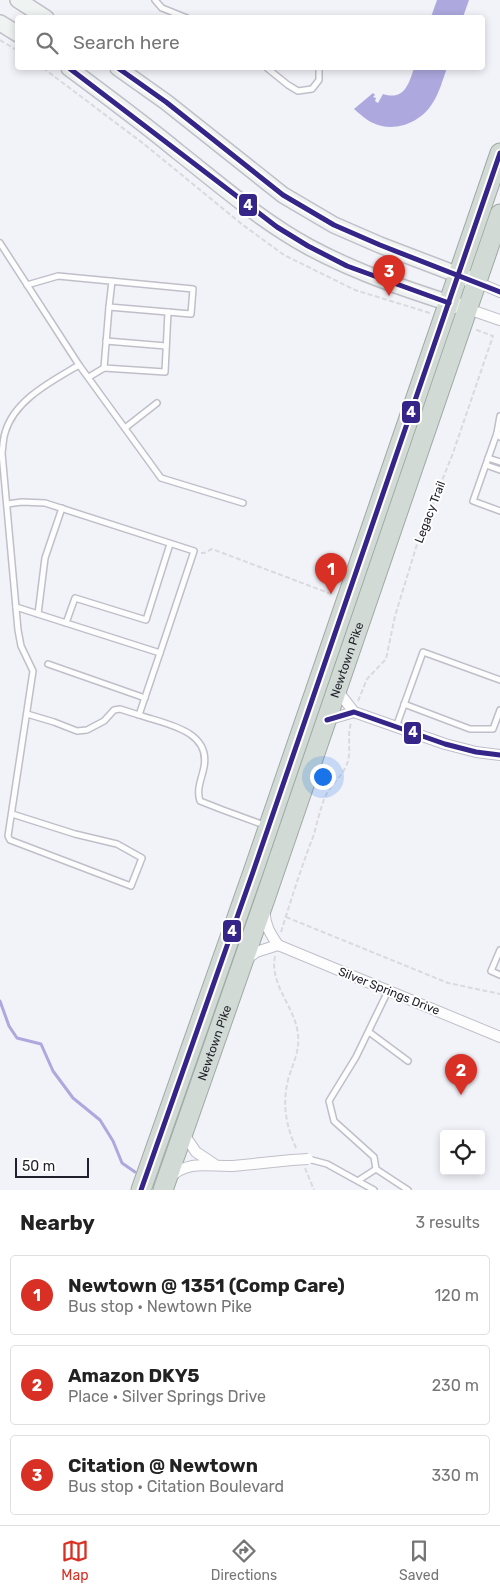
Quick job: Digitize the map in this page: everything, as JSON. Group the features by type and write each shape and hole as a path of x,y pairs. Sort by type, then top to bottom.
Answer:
{"highway":[{"name":"Newtown Pike","path":"141,1190 269,826 500,153"},
{"name":"Newtown Pike","path":"165,1186 500,214"},
{"path":"267,891 266,871 274,839 269,826"}],"main road":[{"path":"18,0 41,15"},
{"path":"0,24 15,32"},
{"path":"72,70 277,227 308,246 347,266 468,309"},
{"path":"121,70 166,102 283,195 334,225 380,245 477,282"}],"street":[{"path":"477,282 500,292"},
{"path":"468,309 500,320"},
{"path":"337,690 355,708 395,727 444,744 476,752 500,755"},
{"path":"327,720 355,708"},
{"path":"240,972 246,960 256,952 278,945 271,935 264,918 267,891"},
{"name":"Silver Springs Drive","path":"278,945 500,1037"},
{"path":"183,1133 196,1152 214,1164"},
{"path":"165,1186 176,1171 198,1165 230,1166 308,1159"}],"lane":[{"path":"155,0 162,8 180,15"},
{"path":"269,70 298,91 312,89 319,80 319,70"},
{"path":"0,243 79,365 161,478 243,503"},
{"path":"27,285 58,276 193,289 191,314 109,308"},
{"path":"104,368 112,281"},
{"path":"89,377 104,368 165,372 168,312"},
{"path":"106,341 166,346"},
{"path":"12,814 75,834 117,844 142,858 131,886 10,840 8,836 33,671 21,646 18,630 2,453 5,433 18,409 32,395 79,365"},
{"path":"125,428 157,403"},
{"path":"500,416 498,435 473,501 500,511"},
{"path":"488,458 500,462"},
{"path":"486,465 500,470"},
{"path":"7,504 22,502 45,503 194,551 139,715"},
{"path":"38,614 45,558 62,508"},
{"path":"66,623 76,598 146,620 170,544"},
{"path":"16,607 160,654"},
{"path":"395,727 423,652 500,680"},
{"path":"48,664 145,698"},
{"path":"404,704 470,728 493,729 500,710"},
{"path":"27,714 77,731 87,730 104,722 114,710 120,709 190,733 197,739 204,750 206,759 198,793 200,800 269,826"},
{"path":"500,950 491,971 500,975"},
{"path":"388,990 370,1032 329,1101 334,1121 374,1157 376,1169 408,1190"},
{"path":"370,1032 408,1061"},
{"path":"308,1159 327,1164 374,1190"},
{"path":"359,1180 376,1169"}],"path":[{"path":"0,40 15,49"},
{"name":"Legacy Trail","path":"355,708 367,679 386,658 395,616 418,541 453,453 494,336 474,329"},
{"path":"194,551 204,553 212,549 337,596"},
{"path":"286,917 448,983 500,994"}],"shaded area":[{"path":"437,0 469,0 464,15 432,15"},
{"path":"413,70 446,70 434,100 427,111 414,121 398,126 381,126 370,122 354,109 373,93 375,95 373,97 376,98 375,101 378,103 383,94 390,96 401,93 410,80"}],"waterway":[{"path":"0,1001 9,1026 17,1038 41,1044 53,1071 73,1098 100,1120 113,1141 122,1163 135,1172"}],"transit line":[{"name":"4","path":"72,70 277,227 308,246 347,266 449,303"},
{"name":"4","path":"121,70 166,102 283,195 334,225 500,292"},
{"name":"4","path":"141,1190 253,872 500,153"},
{"name":"4","path":"327,720 354,712 445,744 476,752 500,755"}],"place":[{"name":"Citation @ Newtown","path":"389,296"},
{"name":"Newtown @ 1351 (Comp Care)","path":"331,594"},
{"name":"Amazon DKY5","path":"461,1095"}]}
